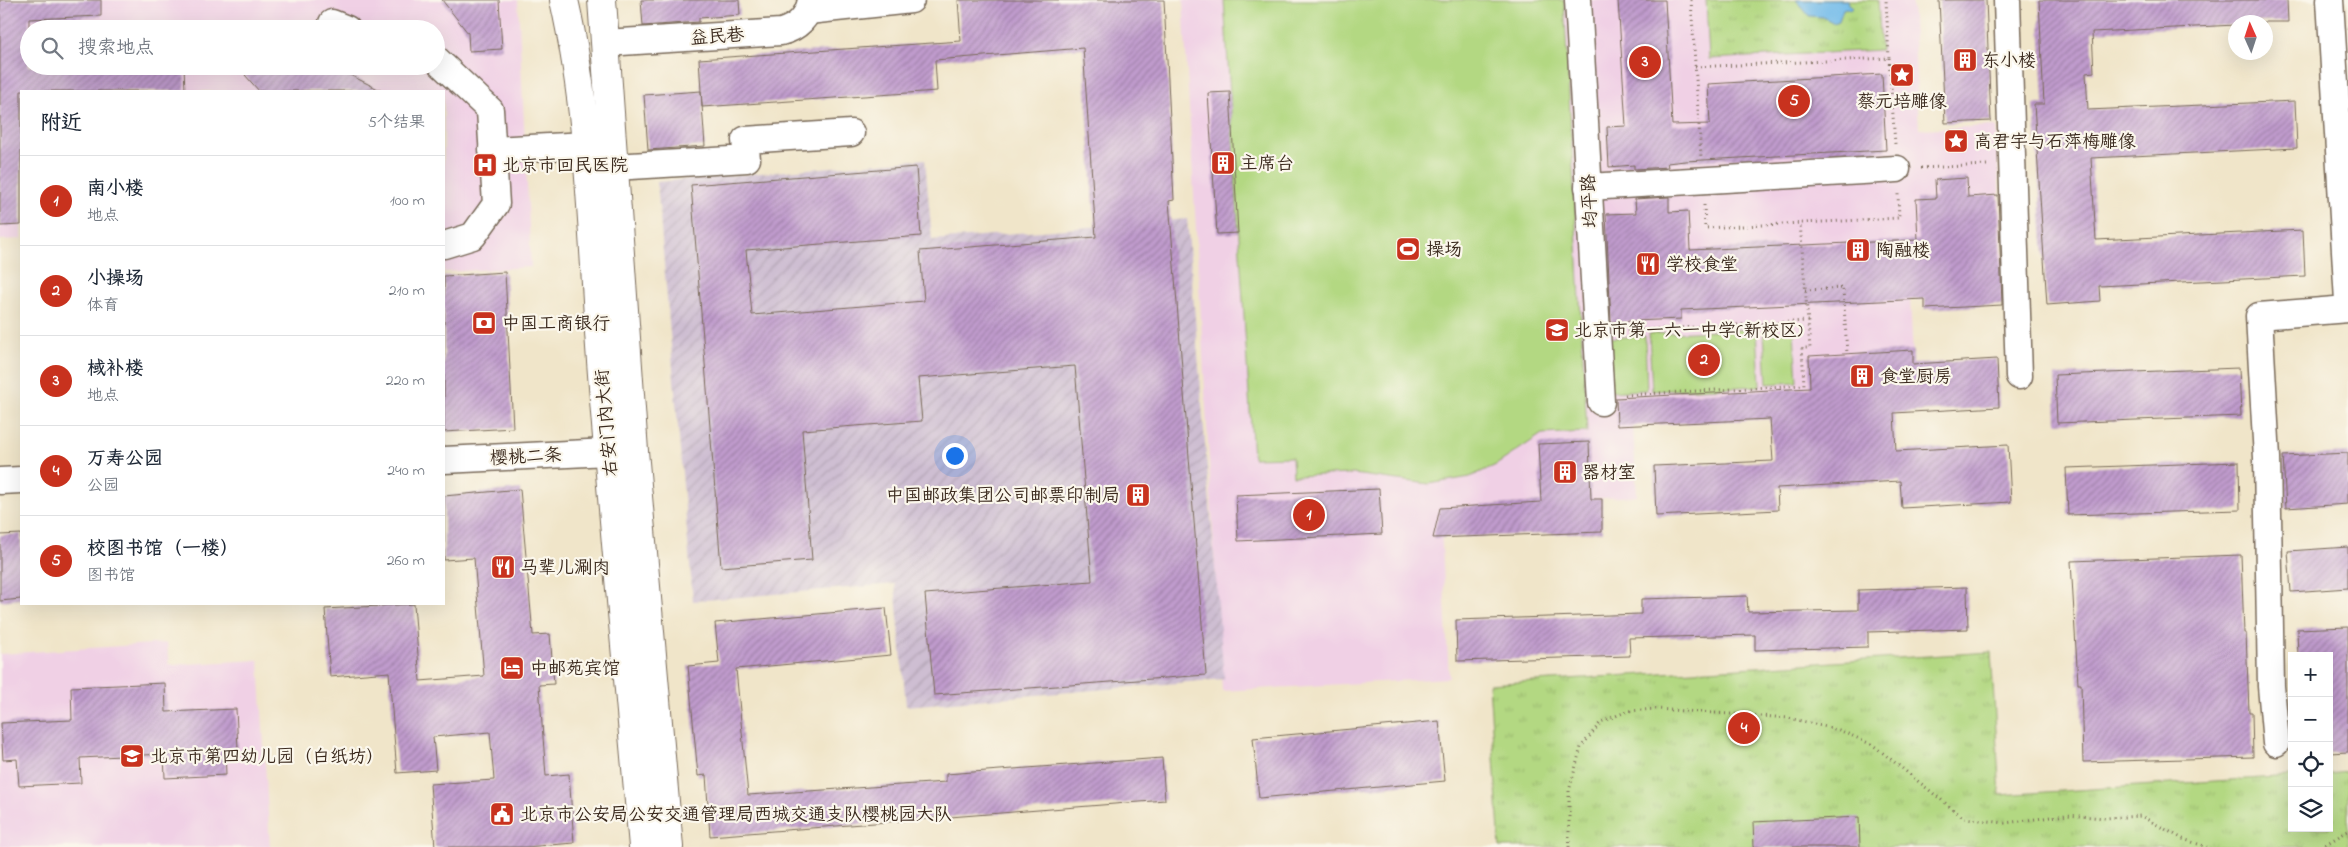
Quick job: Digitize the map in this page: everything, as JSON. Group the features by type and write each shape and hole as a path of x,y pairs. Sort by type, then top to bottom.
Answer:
{"main road":[{"name":"右安门内大街","path":"564,0 576,54 621,452 669,847"},
{"name":"右安门内大街","path":"602,0 614,168 621,452 643,847"}],"street":[{"path":"809,5 911,0"},
{"name":"均平路","path":"1578,0 1600,399"},
{"path":"2007,0 2019,376"},
{"path":"2330,0 2348,301"},
{"name":"益民巷","path":"605,44 781,32 793,29 802,21 809,5"},
{"path":"445,68 490,110 496,204 473,236 445,245"},
{"path":"614,168 747,158 745,140 851,133"},
{"path":"492,150 586,145"},
{"path":"1588,187 1897,169"},
{"path":"2276,743 2271,686 2267,458 2259,316 2348,309"},
{"name":"樱桃二条","path":"445,460 621,452"},
{"path":"0,481 20,480"}],"path":[{"path":"1691,0 1705,228 1899,218 1886,0"},
{"path":"1695,67 1890,58"},
{"path":"1897,169 1988,165"},
{"path":"1600,399 1804,385 1802,348 1810,348 1800,223"},
{"path":"1805,290 1843,288 1848,354"},
{"path":"1597,333 1808,321"},
{"path":"1569,847 1569,791 1582,747 1601,722 1628,711 1656,709 1789,718 1839,730 1873,745 1964,818 2005,823 2066,815 2105,818 2141,816 2184,839 2207,847"},
{"path":"2321,847 2348,831"}],"shaded area":[{"name":"北京市回民医院","path":"0,0 518,0 531,267 445,272 445,90 20,90 20,239 0,240"},
{"name":"北京市第一六一中学(新校区)","path":"1183,0 1912,0 1919,129 1996,126 2005,304 1925,309 1925,299 1910,300 1916,411 1633,426 1637,496 1440,508 1449,678 1222,691"},
{"name":"中国邮政集团公司邮票印制局","path":"925,159 932,240 1187,219 1224,679 906,706 895,584 693,601 657,182"},
{"name":"北京市第四幼儿园（白纸坊）","path":"167,643 169,665 259,660 270,847 0,847 0,654"}],"green space":[{"name":"操场","path":"1224,0 1564,0 1587,432 1542,434 1496,465 1470,477 1429,484 1353,474 1293,476 1292,457 1253,458"},
{"path":"1706,0 1878,0 1881,50 1709,59"},
{"path":"1757,329 1760,386 1652,391 1649,334"},
{"path":"1794,331 1797,382 1767,384 1764,333"},
{"path":"1645,336 1647,390 1606,392 1604,338"},
{"path":"1991,652 2000,795 2288,776 2288,832 2333,832 2333,774 2348,772 2348,847 1500,847 1489,684"}],"water":[{"path":"1796,0 1848,0 1849,4 1853,7 1850,10 1847,8 1843,9 1839,21 1834,23 1823,17 1809,16"}],"building":[{"path":"0,0 101,0 101,16 20,20 20,75 184,75 185,90 20,90 20,225 0,226"},
{"path":"442,0 499,0 502,49 469,51 468,33"},
{"path":"641,0 739,0 740,15 699,18 699,22 643,26"},
{"name":"中国邮政集团公司邮票印制局","path":"958,0 1164,0 1174,200 1169,201 1206,675 934,695 925,594 1092,581 1075,366 918,378 922,421 802,430 812,560 721,567 691,185 916,167 921,236 746,250 752,315 924,301 920,251 1096,237 1083,48 935,60 937,91 702,107 699,59 961,41"},
{"path":"1618,0 1665,0 1672,125 1710,124 1708,84 1882,74 1886,150 1685,161 1667,163 1668,167 1634,169 1634,165 1609,167 1607,127 1626,126"},
{"name":"东小楼","path":"1939,0 1986,0 1991,121 1945,123"},
{"path":"2039,0 2287,0 2288,22 2273,22 2273,15 2228,15 2228,25 2092,32 2094,72 2086,73 2088,110 2295,101 2297,148 2091,158 2096,240 2303,230 2305,276 2099,286 2100,301 2047,305 2034,104 2044,104"},
{"path":"245,75 350,75 380,90 258,90"},
{"path":"701,91 705,146 648,150 644,95"},
{"name":"主席台","path":"1230,92 1238,233 1217,234 1208,93"},
{"name":"陶融楼","path":"1967,178 1968,197 1998,195 2002,305 1925,309 1925,299 1681,310 1681,319 1611,322 1606,214 1636,213 1635,199 1669,197 1669,212 1688,211 1690,250 1918,240 1916,199 1936,198 1935,180"},
{"path":"505,272 513,428 445,432 445,276"},
{"path":"1913,350 1913,364 1997,359 1999,407 1894,413 1896,451 2008,445 2011,502 1902,508 1900,481 1777,488 1778,510 1656,516 1654,466 1773,461 1770,419 1617,426 1616,398 1810,388 1809,356"},
{"path":"2239,368 2241,416 2057,423 2055,375"},
{"path":"1589,442 1591,499 1602,499 1602,532 1433,538 1440,508 1541,502 1538,444"},
{"path":"2348,453 2348,504 2286,508 2283,456"},
{"path":"2239,462 2240,510 2068,515 2066,468"},
{"path":"520,489 533,635 550,634 554,684 539,685 546,776 569,774 574,843 526,847 435,847 430,784 494,780 490,732 433,737 436,770 397,773 389,672 330,677 325,609 396,605 414,605 420,681 484,676 474,558 445,560 445,496"},
{"path":"1379,489 1382,534 1238,541 1236,495"},
{"path":"20,534 20,599 0,601 0,535"},
{"path":"2348,547 2348,588 2291,592 2288,551"},
{"path":"2241,555 2249,712 2252,712 2253,757 2083,762 2081,684 2078,684 2071,561"},
{"path":"1967,587 1968,629 1868,632 1868,647 1755,650 1755,635 1629,638 1630,656 1457,661 1456,620 1641,614 1641,599 1747,596 1748,612 1858,610 1858,590"},
{"path":"886,608 891,655 736,669 748,795 946,782 946,774 1162,758 1165,800 710,836 706,775 698,776 688,666 719,663 715,623"},
{"path":"2348,627 2348,752 2333,753 2333,652 2298,652 2297,629"},
{"path":"165,683 166,712 236,709 238,749 225,750 226,775 165,778 164,754 80,758 81,783 19,786 17,759 3,760 1,723 72,720 71,687"},
{"path":"1439,721 1445,781 1259,798 1253,738"},
{"path":"1859,817 1860,847 1754,847 1753,822"}],"place":[{"name":"东小楼","path":"1965,60"},
{"name":"棫补楼","path":"1645,62"},
{"name":"蔡元培雕像","path":"1902,75"},
{"name":"校图书馆（一楼）","path":"1794,101"},
{"name":"高君宇与石萍梅雕像","path":"1956,141"},
{"name":"主席台","path":"1223,163"},
{"name":"北京市回民医院","path":"485,165"},
{"name":"操场","path":"1408,249"},
{"name":"陶融楼","path":"1858,250"},
{"name":"学校食堂","path":"1648,264"},
{"name":"中国工商银行","path":"484,323"},
{"name":"北京市第一六一中学(新校区)","path":"1557,330"},
{"name":"小操场","path":"1704,360"},
{"name":"食堂厨房","path":"1862,376"},
{"name":"器材室","path":"1565,472"},
{"name":"中国邮政集团公司邮票印制局","path":"1138,495"},
{"name":"南小楼","path":"1309,515"},
{"name":"马辈儿涮肉","path":"503,567"},
{"name":"中邮苑宾馆","path":"512,668"},
{"name":"万寿公园","path":"1744,728"},
{"name":"北京市第四幼儿园（白纸坊）","path":"132,756"},
{"name":"北京市公安局公安交通管理局西城交通支队樱桃园大队","path":"502,814"}]}
